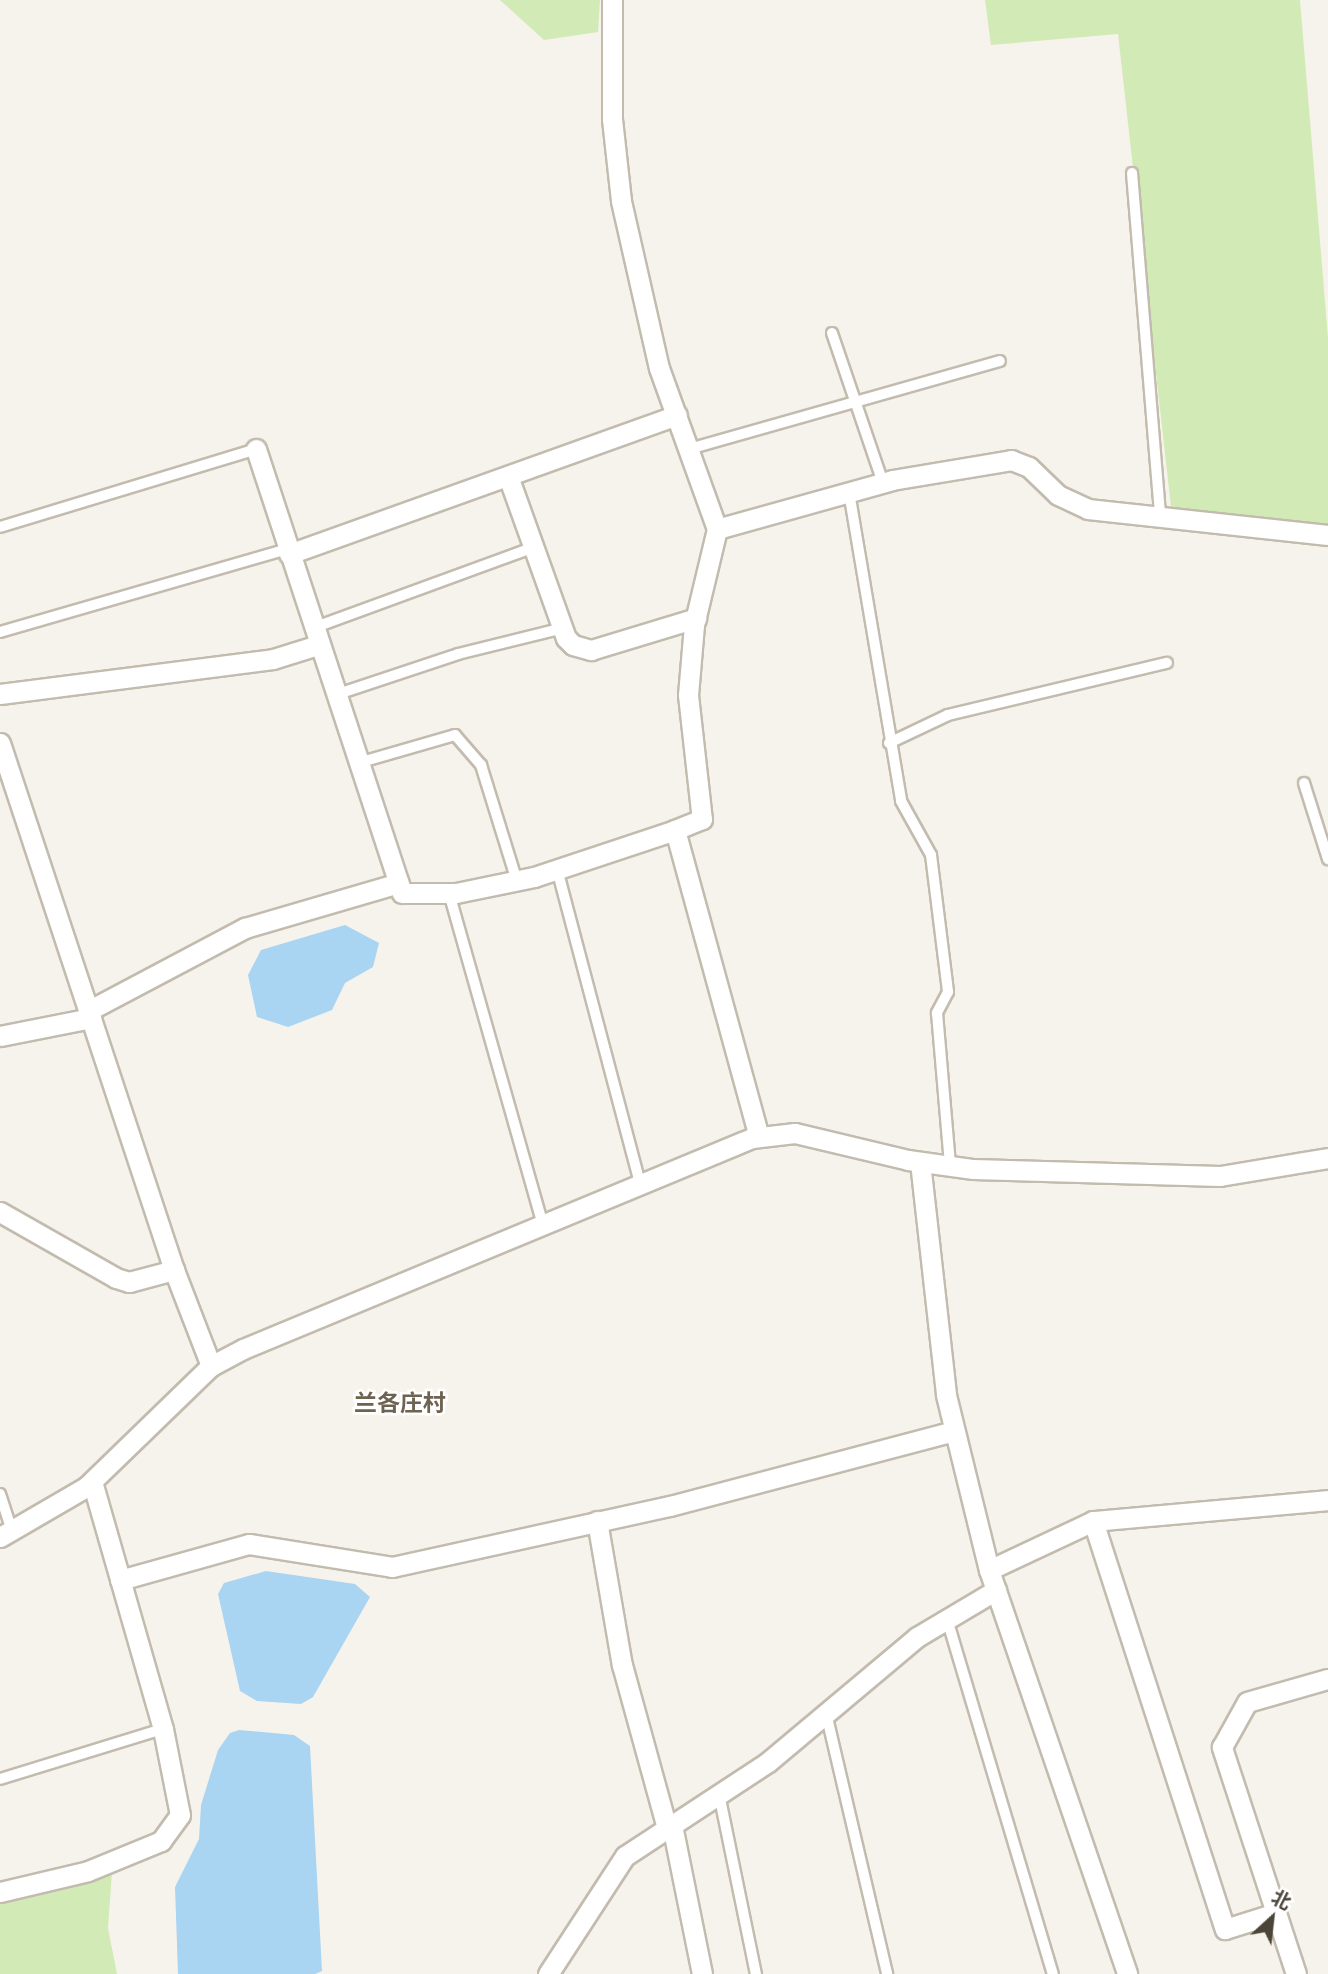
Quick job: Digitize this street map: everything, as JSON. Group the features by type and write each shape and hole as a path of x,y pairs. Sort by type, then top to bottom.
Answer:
{"street":[{"path":"256,449 334,696 402,893 449,893 517,881 702,819 688,695 696,618 717,529 648,331 621,201 612,119 611,0"},
{"path":"288,551 677,415"},
{"path":"717,529 883,483 1010,460 1029,467 1069,502 1160,518 1328,535"},
{"path":"508,476 563,628 573,645 591,650 696,618"},
{"path":"0,694 273,659 315,637"},
{"path":"0,743 8,792 90,1015 174,1270 211,1366"},
{"path":"675,830 759,1137"},
{"path":"0,1036 90,1015 245,928 399,883"},
{"path":"6,1534 92,1482 211,1366 542,1222 759,1137 795,1133 920,1162 950,1166 1220,1176 1328,1157"},
{"path":"920,1162 946,1395 989,1570 1128,1974"},
{"path":"0,1212 116,1279 129,1282 174,1270"},
{"path":"120,1580 249,1544 392,1567 597,1521 954,1431"},
{"path":"0,1892 88,1871 172,1833 180,1808 163,1730 92,1482"},
{"path":"989,1570 1093,1521 1328,1500"},
{"path":"597,1521 622,1665 669,1827 702,1974"},
{"path":"1093,1521 1224,1929 1276,1913"},
{"path":"548,1974 613,1868 719,1794 826,1713 917,1637 996,1590"},
{"path":"1296,1974 1222,1747 1247,1702 1328,1679"}],"lane":[{"path":"1132,173 1160,518"},
{"path":"832,333 883,483"},
{"path":"689,449 1000,361"},
{"path":"0,527 256,449"},
{"path":"849,492 889,743 901,801 931,855 948,992 937,1013 950,1166"},
{"path":"315,637 534,547"},
{"path":"0,632 288,551"},
{"path":"334,696 458,654 563,628"},
{"path":"889,743 948,715 1167,663"},
{"path":"358,763 455,735 481,765 517,881"},
{"path":"1304,783 1328,859"},
{"path":"557,868 640,1183"},
{"path":"449,893 542,1222"},
{"path":"0,1494 6,1534"},
{"path":"947,1619 1053,1974"},
{"path":"826,1713 887,1974"},
{"path":"0,1779 163,1730"},
{"path":"719,1794 756,1974"}],"green space":[{"path":"500,0 600,0 598,32 544,40"},
{"path":"985,0 1300,0 1328,338 1328,527 1171,507 1118,34 991,45"},
{"path":"112,1872 108,1928 117,1974 0,1974 0,1899"}],"water":[{"path":"345,925 379,943 373,967 345,983 332,1010 288,1027 257,1017 248,975 261,950"},
{"path":"266,1571 355,1584 370,1597 313,1697 301,1704 257,1701 240,1691 218,1594 224,1583"},
{"path":"239,1730 294,1735 310,1746 322,1971 315,1974 178,1974 175,1887 199,1839 201,1805 218,1750 230,1733"}],"district":[{"name":"兰各庄村","path":"400,1403"}]}
